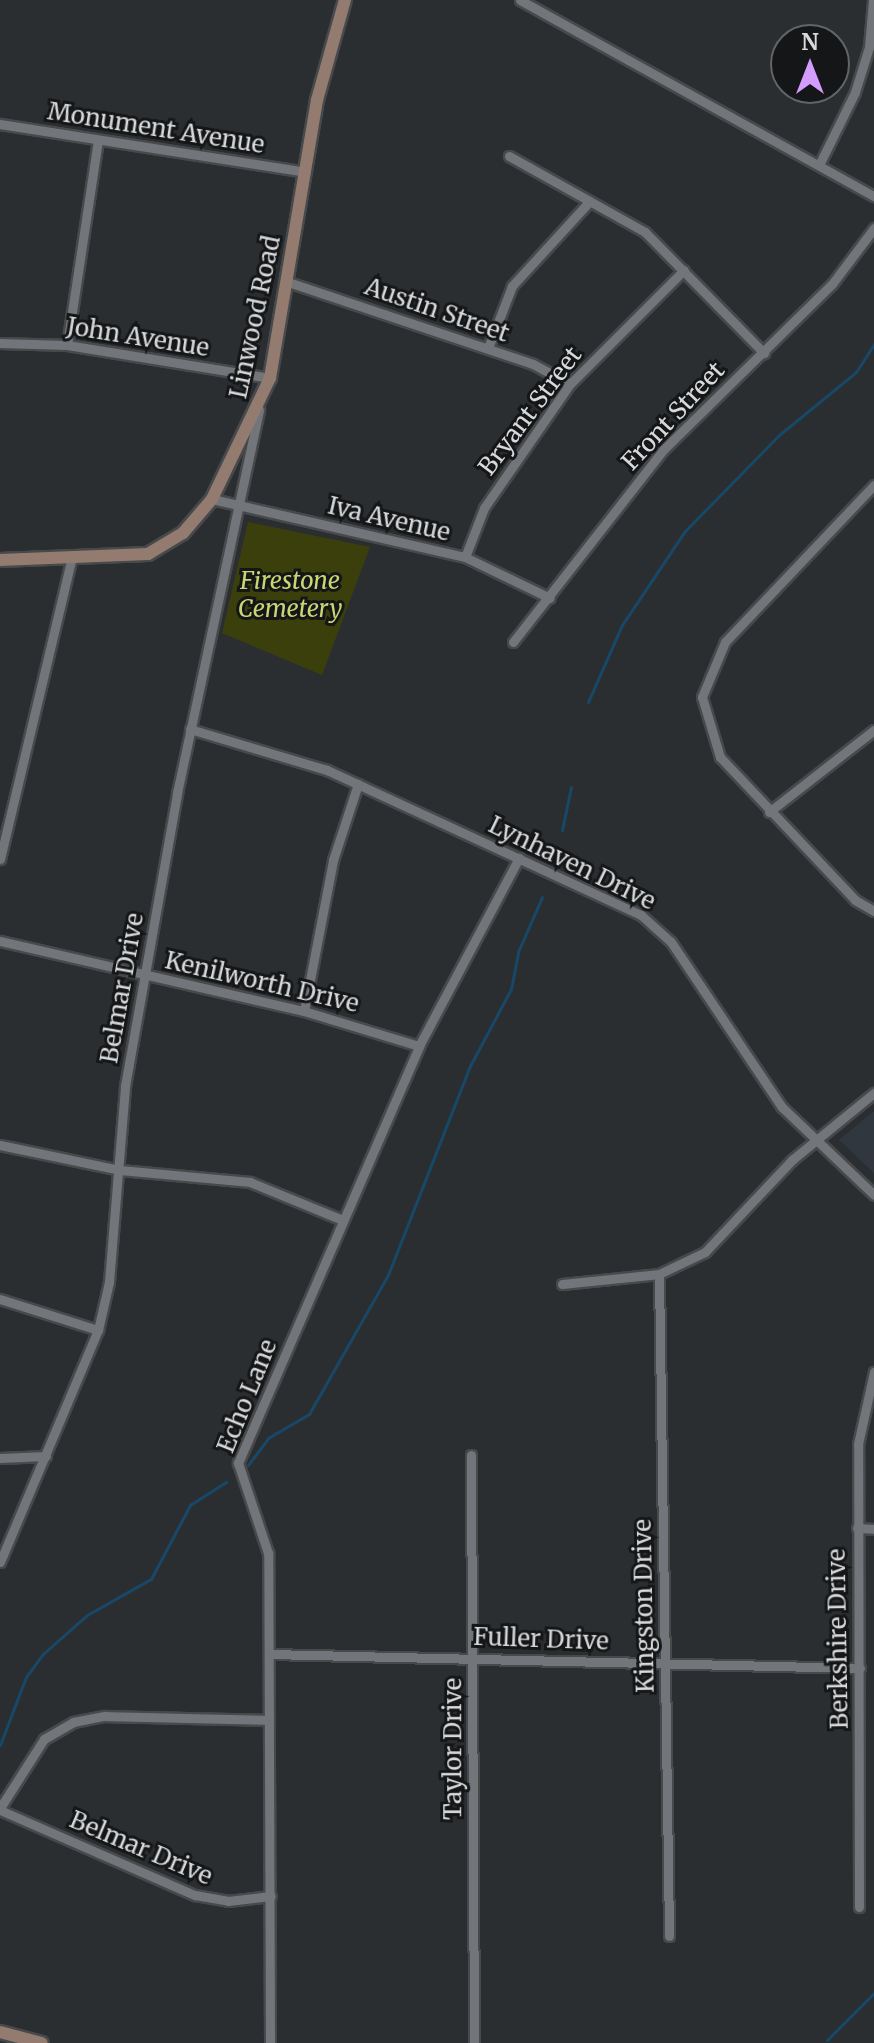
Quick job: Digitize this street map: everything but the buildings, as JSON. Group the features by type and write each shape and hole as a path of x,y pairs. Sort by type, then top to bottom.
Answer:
{"main road":[{"name":"Linwood Road","path":"0,560 148,554 183,533 212,499 259,410 270,378 329,49 345,0"},
{"path":"0,2032 42,2043"}],"street":[{"path":"520,0 874,196"},
{"path":"819,165 855,92 869,47 871,1"},
{"name":"Monument Avenue","path":"0,124 305,172"},
{"path":"67,345 98,141"},
{"path":"509,156 645,232 764,353"},
{"path":"488,348 512,286 590,201"},
{"name":"Front Street","path":"513,642 664,449 832,284 874,228"},
{"name":"Bryant Street","path":"465,557 484,508 570,384 684,270"},
{"name":"Austin Street","path":"288,282 488,348 570,384"},
{"name":"John Avenue","path":"0,343 67,345 270,378"},
{"name":"Belmar Drive","path":"0,1562 98,1330 114,1252 125,1086 190,729 241,506 259,410"},
{"path":"874,485 725,642 704,683 712,743 769,812 874,911"},
{"name":"Iva Avenue","path":"212,499 465,557 550,598"},
{"path":"0,859 72,557"},
{"name":"Lynhaven Drive","path":"190,729 283,752 624,906 662,932 742,1055 813,1141 874,1195"},
{"path":"769,812 874,730"},
{"path":"304,1011 333,860 358,784"},
{"name":"Echo Lane","path":"270,2043 269,1654 265,1534 238,1463 340,1219 419,1046 519,858"},
{"name":"Kenilworth Drive","path":"0,941 304,1011 419,1046"},
{"path":"562,1284 659,1274 729,1233 813,1141 874,1093"},
{"path":"0,1145 120,1170 250,1182 340,1219"},
{"name":"Kingston Drive","path":"659,1274 669,1936"},
{"path":"0,1299 98,1330"},
{"name":"Berkshire Drive","path":"859,1907 857,1528 861,1412 874,1372"},
{"name":"Taylor Drive","path":"471,1455 474,2043"},
{"path":"0,1458 46,1456"},
{"path":"857,1528 874,1529"},
{"name":"Fuller Drive","path":"269,1654 860,1668"},
{"path":"0,1809 44,1739 73,1722 127,1716 269,1720"},
{"name":"Belmar Drive","path":"0,1809 195,1895 228,1901 271,1896"}],"shaded area":[{"path":"874,1111 874,1173 839,1140"}],"green space":[{"name":"Firestone Cemetery","path":"248,522 370,547 322,675 222,633"}],"waterway":[{"path":"588,702 622,625 685,531 779,435 856,372 874,344"},
{"path":"562,830 571,787"},
{"path":"248,1465 268,1438 309,1414 388,1275 470,1066 511,989 518,952 542,897"},
{"path":"0,1745 26,1677 43,1654 87,1615 151,1579 190,1505 226,1482"},
{"path":"827,2040 874,1993"}]}
